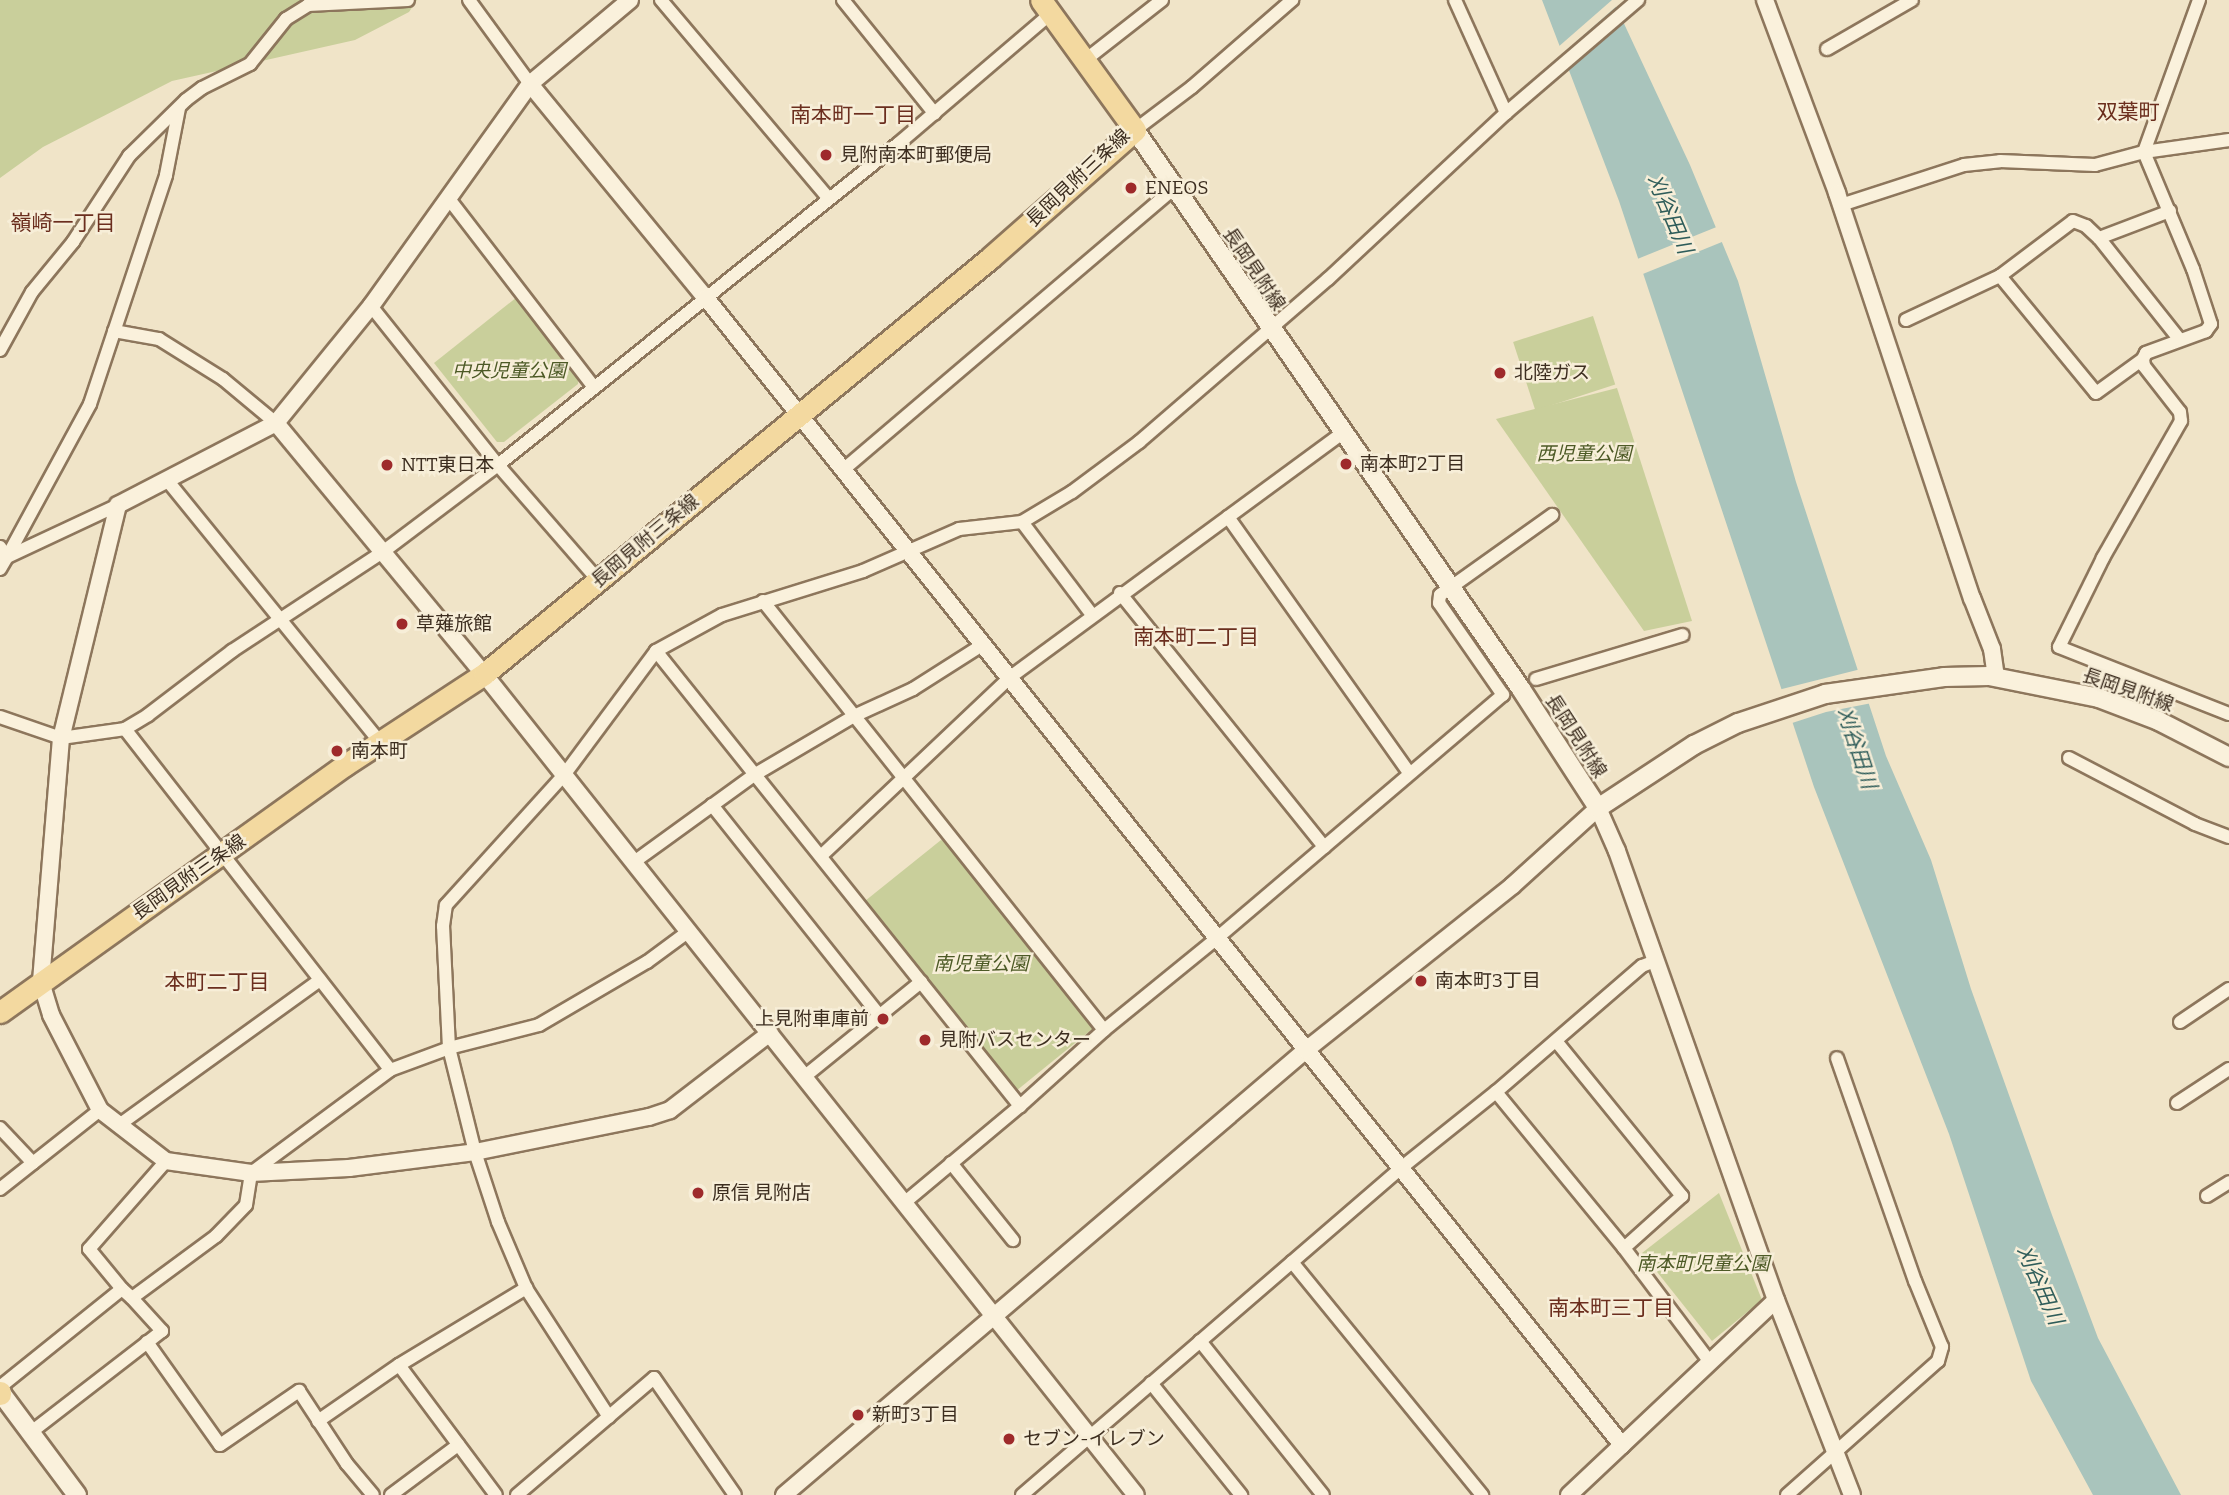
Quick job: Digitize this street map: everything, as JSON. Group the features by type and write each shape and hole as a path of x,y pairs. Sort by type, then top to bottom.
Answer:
{"main road":[{"name":"長岡見附三条線","path":"0,1012 222,854 484,674 990,258 1135,130 1044,4"},
{"name":"長岡見附線","path":"1135,130 1598,808 1694,745 1744,722 1825,694 1869,686 1993,676 2099,698 2159,721 2229,757"},
{"path":"0,1392 78,1495"}],"street":[{"path":"0,350 32,292 73,242 129,156 202,88 250,64 286,19 307,5 408,0"},
{"path":"469,0 530,84 706,298 1622,1445"},
{"path":"4,552 118,505 276,423 371,306 530,84 631,0"},
{"path":"661,0 829,199"},
{"path":"843,0 935,114"},
{"path":"1084,61 1162,0"},
{"path":"1455,0 1506,113"},
{"path":"609,1418 526,1288 498,1222 475,1152 449,1048 443,926 446,905 564,775 656,650 722,615 863,571 959,529 1022,522 1072,492 1139,443 1328,279 1506,113 1637,0"},
{"path":"1765,0 1841,205 1972,598 1993,650 1993,676"},
{"path":"1827,49 1912,0"},
{"path":"2000,276 2096,393 2143,359 2146,353 2179,338 2206,331 2211,324 2210,317 2170,211 2144,152 2199,0"},
{"path":"1135,130 1192,87 1285,2"},
{"path":"0,717 61,738 125,729 278,620 384,551 498,464 935,114 1044,4"},
{"path":"0,569 4,552 90,404 166,176 180,107"},
{"path":"1841,205 1964,164 2000,161 2095,164 2144,152 2229,140"},
{"path":"843,470 1174,188"},
{"path":"449,199 594,387"},
{"path":"2099,239 2170,211"},
{"path":"1906,320 2000,276 2073,221 2087,226 2099,239 2179,338"},
{"path":"371,306 498,464 598,580"},
{"path":"114,331 159,340 223,379 276,423 484,674 1136,1495"},
{"path":"2143,359 2144,366 2180,412 2181,421 2103,558 2059,647 2229,714"},
{"path":"821,856 1009,678 1120,593 1342,433"},
{"path":"167,480 278,620 381,743"},
{"path":"118,505 61,738 41,982 51,1015 100,1111 166,1161 251,1174 349,1168 475,1152 649,1117 670,1110 770,1033"},
{"path":"904,1203 1020,1106 1104,1030 1216,939 1503,695 1439,603 1440,595 1552,515"},
{"path":"1228,517 1409,773"},
{"path":"1022,522 1092,615"},
{"path":"1120,593 1324,847"},
{"path":"763,601 904,775 1104,1030"},
{"path":"1536,678 1683,635"},
{"path":"634,862 754,775 854,716 913,689 982,645"},
{"path":"656,650 1020,1106"},
{"path":"125,729 390,1070"},
{"path":"2069,758 2195,824 2229,837"},
{"path":"712,805 880,1016"},
{"path":"784,1495 993,1314 1306,1050 1512,886 1598,808 1617,851 1776,1300 1852,1495"},
{"path":"0,1392 127,1293 216,1236 246,1205 251,1174 390,1070 449,1048 539,1025 647,962 689,931"},
{"path":"1022,1495 1401,1168 1496,1093 1642,966 1655,961"},
{"path":"119,1125 320,980"},
{"path":"804,1077 921,982"},
{"path":"2179,1022 2229,989"},
{"path":"1556,1041 1682,1196 1624,1248"},
{"path":"1787,1495 1937,1361 1942,1348 1915,1282 1837,1058"},
{"path":"2177,1103 2229,1069"},
{"path":"1496,1093 1624,1248 1710,1362"},
{"path":"0,1189 100,1111"},
{"path":"0,1128 33,1163"},
{"path":"30,1433 162,1331 89,1249 166,1161"},
{"path":"951,1163 1013,1240"},
{"path":"2207,1196 2229,1182"},
{"path":"1292,1262 1482,1495"},
{"path":"318,1421 400,1365 526,1288"},
{"path":"1569,1495 1776,1300"},
{"path":"1200,1341 1323,1495"},
{"path":"148,1342 220,1445 299,1391 373,1495"},
{"path":"400,1365 496,1495"},
{"path":"517,1495 654,1378 735,1495"},
{"path":"1151,1383 1241,1495"},
{"path":"391,1495 458,1445"}],"green space":[{"path":"0,0 417,0 409,12 355,40 172,81 43,147 0,178"},
{"name":"中央児童公園","path":"517,297 579,375 578,384 504,442 497,442 434,363"},
{"path":"1593,316 1615,384 1535,410 1513,342"},
{"name":"西児童公園","path":"1617,388 1692,621 1644,631 1496,419"},
{"name":"南児童公園","path":"941,840 951,844 1096,1026 1016,1091 865,901"},
{"name":"南本町児童公園","path":"1719,1193 1762,1300 1712,1341 1642,1253"}],"water":[{"name":"刈谷田川","path":"1542,0 1613,0 1690,165 1738,281 1796,482 1886,756 1931,860 1971,989 2052,1215 2098,1338 2181,1495 2093,1495 2031,1381 1949,1134 1814,787 1619,201"}],"pier":[{"path":"1612,0 1617,0 1619,4 1560,56 1557,48"},
{"path":"1719,226 1725,241 1642,275 1636,260"},
{"path":"1861,669 1872,703 1826,712 1789,724 1778,690"}],"place":[{"name":"見附南本町郵便局","path":"826,155"},
{"name":"ENEOS","path":"1131,188"},
{"name":"北陸ガス","path":"1500,373"},
{"name":"南本町2丁目","path":"1346,464"},
{"name":"NTT東日本","path":"387,465"},
{"name":"草薙旅館","path":"402,624"},
{"name":"南本町","path":"337,751"},
{"name":"南本町3丁目","path":"1421,981"},
{"name":"上見附車庫前","path":"883,1019"},
{"name":"見附バスセンター","path":"925,1040"},
{"name":"原信 見附店","path":"698,1193"},
{"name":"新町3丁目","path":"858,1415"},
{"name":"セブン-イレブン","path":"1009,1439"}],"district":[{"name":"双葉町","path":"2128,112"},
{"name":"南本町一丁目","path":"853,115"},
{"name":"嶺崎一丁目","path":"63,223"},
{"name":"南本町二丁目","path":"1196,637"},
{"name":"本町二丁目","path":"217,982"},
{"name":"南本町三丁目","path":"1611,1308"}]}
